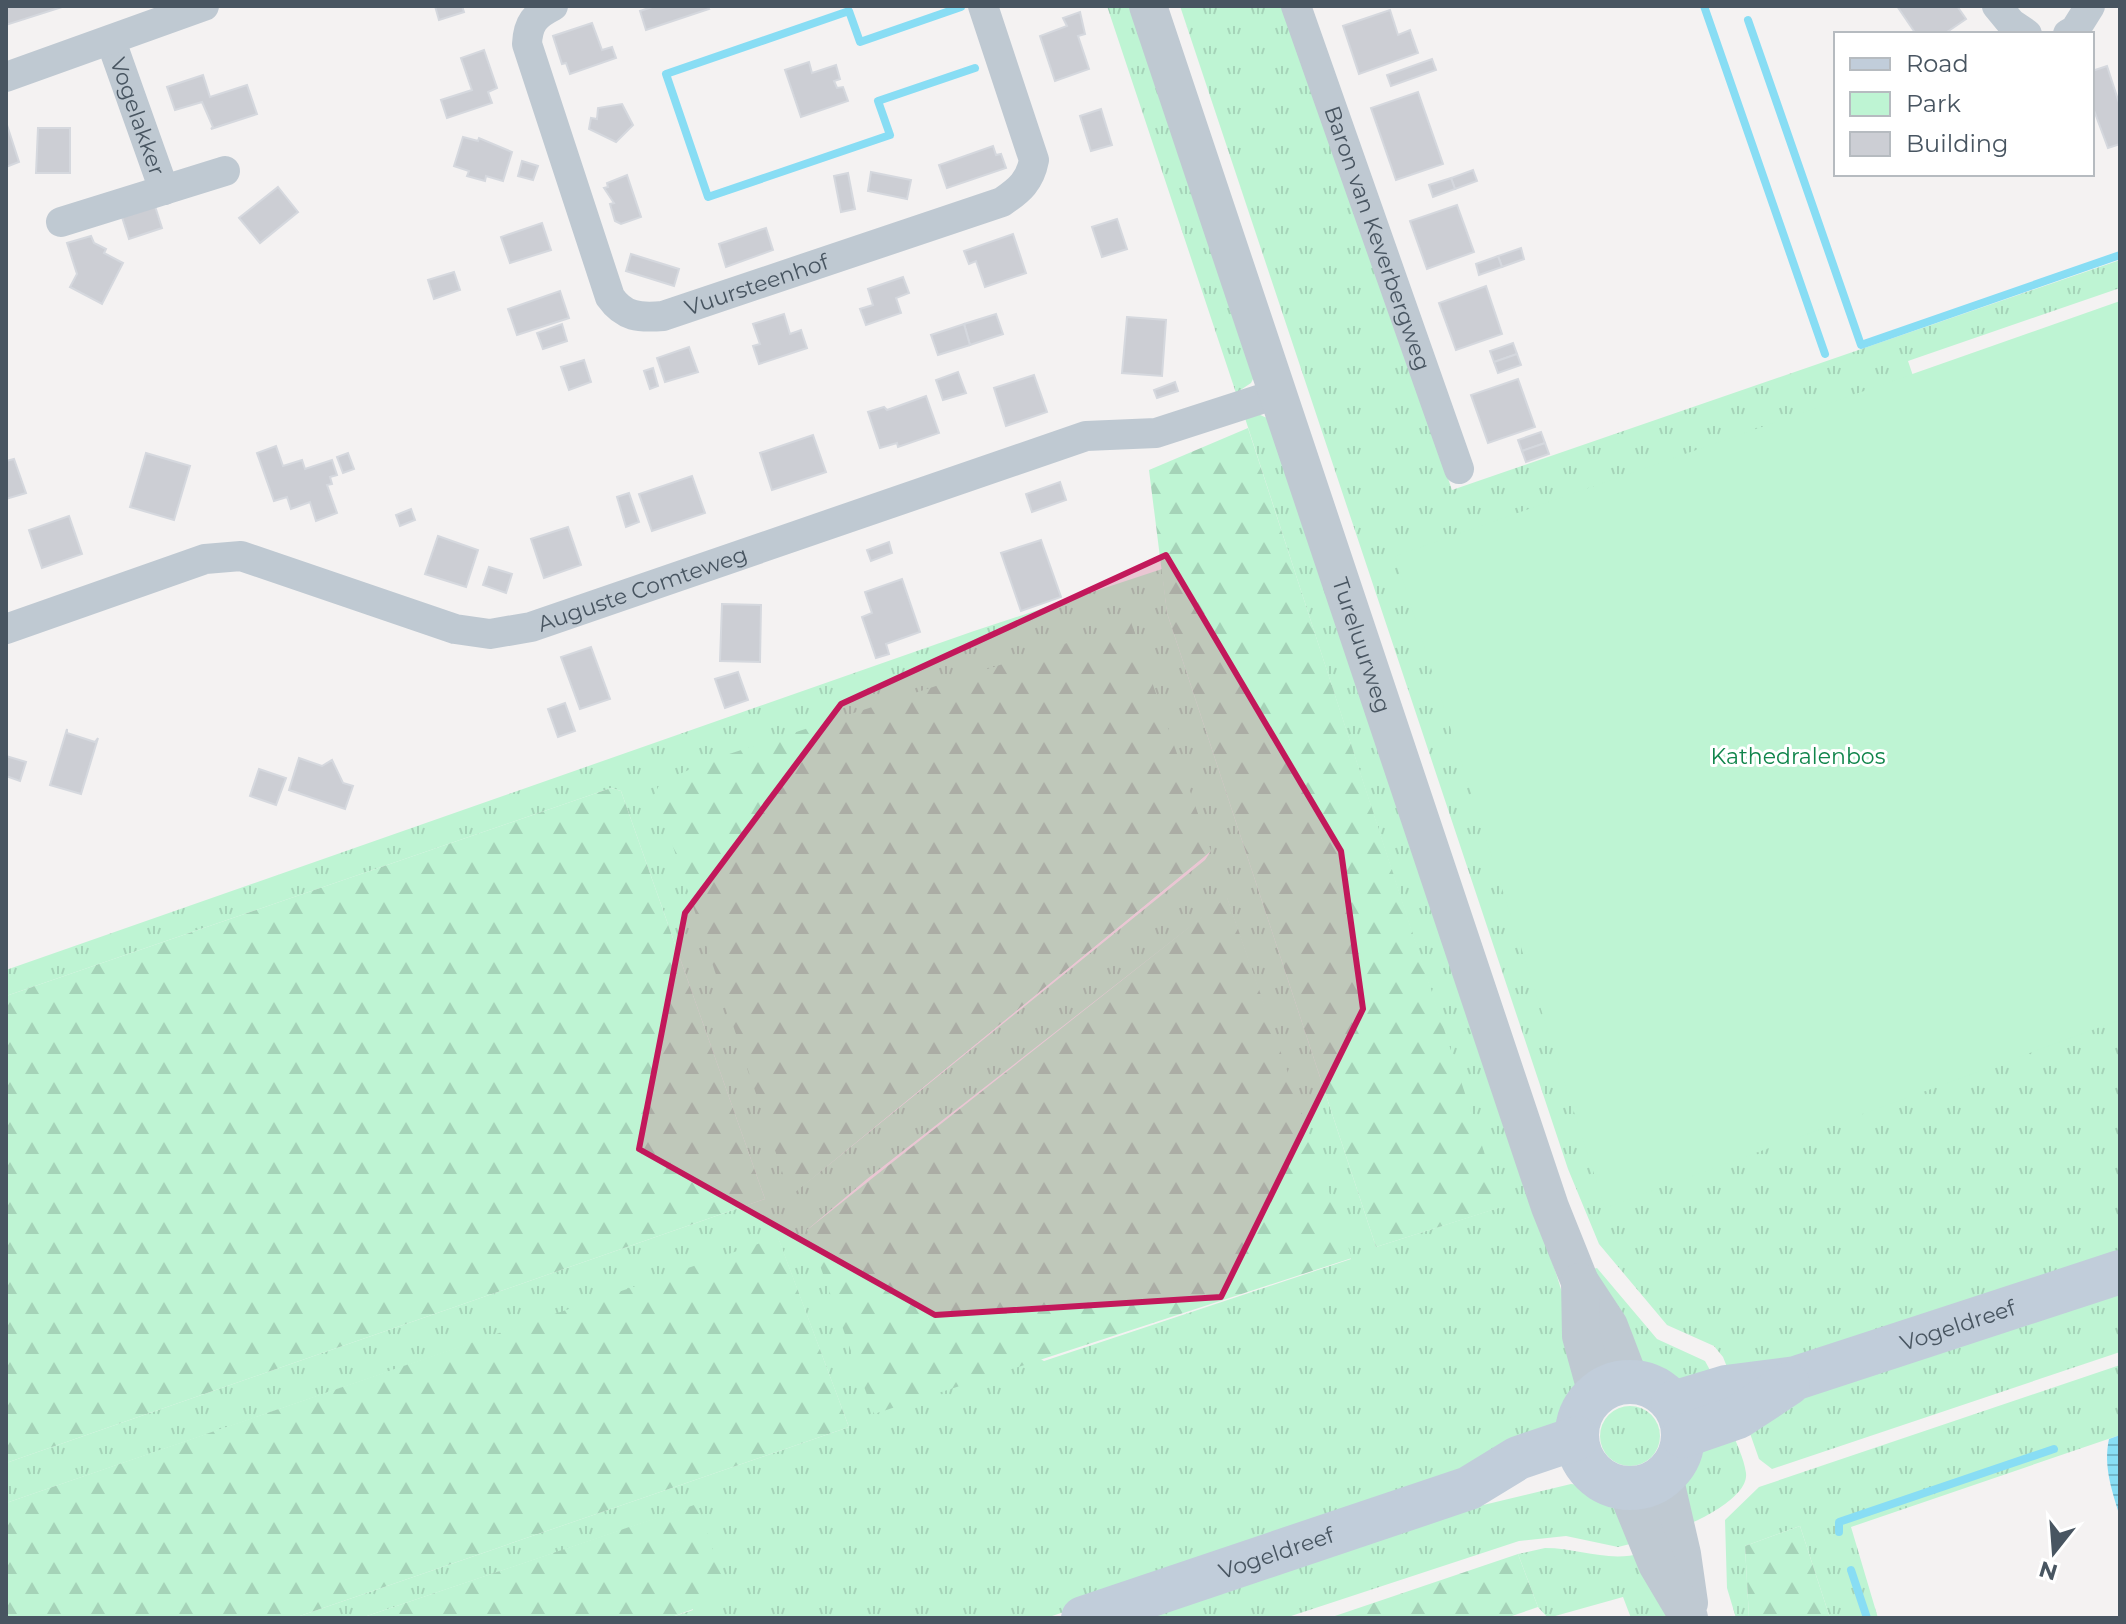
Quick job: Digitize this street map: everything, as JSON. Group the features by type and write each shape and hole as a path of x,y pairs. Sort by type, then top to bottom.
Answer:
{"main road":[{"name":"Vogeldreef","path":"1678,1420 1726,1387 1796,1378 2120,1272"},
{"path":"1647,1384 1678,1420 1674,1465 1645,1482 1611,1484 1582,1452 1585,1406 1614,1388 1647,1384"},
{"name":"Vogeldreef","path":"1083,1618 1469,1488 1518,1458 1582,1452"}],"street":[{"name":"Vogelakker","path":"6,77 204,6"},
{"name":"Vuursteenhof","path":"553,6 535,16 527,31 527,44 610,297 619,310 640,318 663,316 1002,202 1018,191 1031,176 1034,160 983,6"},
{"name":"Tureluurweg","path":"1148,6 1550,1207 1580,1282 1581,1336 1614,1388"},
{"name":"Baron van Keverbergweg","path":"1296,6 1459,469"},
{"path":"1997,6 2011,23 2024,32"},
{"path":"2072,32 2090,6"},
{"name":"Vogelakker","path":"111,41 164,190"},
{"name":"Vogelakker","path":"61,222 225,171"},
{"name":"Auguste Comteweg","path":"6,629 205,559 241,556 455,629 490,634 517,630 1086,436 1156,433 1280,393"},
{"path":"1645,1482 1657,1564 1690,1618"}],"highlighted area":[{"path":"1166,555 1341,851 1363,1009 1221,1297 935,1315 639,1149 685,913 841,704"}],"green space":[{"path":"1107,6 1130,6 1255,375 1251,383 1236,393"},
{"name":"Kathedralenbos","path":"1180,6 1285,6 1452,490 2120,260 2120,288 1908,361 2120,990 2120,1258 1731,1377 1723,1357 1714,1346 1667,1325 1599,1244 1568,1169"},
{"name":"Kathedralenbos","path":"2120,301 2120,1020 1605,1208 1395,556"},
{"path":"1258,414 1267,418 1557,1276 1574,1335 1582,1382 1575,1407 1554,1430 1542,1440 1164,1579 1046,1618 669,1618 693,1610 696,1505 361,1618 294,1618 849,1427 778,1238 6,1503 6,1463 765,1199 621,791 611,788 6,996 6,970 974,631 1162,569 1167,613 1376,1247 1501,1207 1244,415","holes":["1211,851 1205,860 794,1193","1227,898 1351,1259 1044,1361 807,1230 867,1179"]},
{"path":"1248,428 1502,1207 1376,1247 1167,613 1149,470"},
{"path":"1131,622 1211,851 793,1194 788,1189 655,793 661,782 714,759"},
{"path":"611,788 621,791 765,1199 6,1463 6,996"},
{"path":"1227,897 1352,1258 874,1414 807,1230"},
{"path":"778,1237 849,1427 294,1618 6,1618 6,1503"},
{"path":"1597,1268 1657,1339 1705,1361 1717,1383 1670,1385 1646,1372 1593,1269"},
{"path":"2120,1284 2120,1352 1772,1469 1759,1459 1746,1422 1833,1386"},
{"path":"2120,1365 2120,1435 1851,1527 1878,1618 1830,1618 1800,1526 1745,1546 1749,1618 1736,1618 1727,1588 1725,1520 1759,1487"},
{"path":"1630,1406 1651,1415 1660,1436 1651,1457 1630,1466 1609,1457 1600,1436 1609,1415"},
{"path":"1731,1429 1744,1462 1745,1482 1723,1506 1685,1526 1682,1490 1687,1467 1701,1449"},
{"path":"1571,1484 1596,1490 1613,1503 1634,1543 1618,1547 1566,1536 1519,1541 1285,1618 1129,1618 1450,1513"},
{"path":"697,1504 729,1596 669,1618 361,1618"},
{"path":"1800,1526 1830,1618 1749,1618 1745,1546"},
{"path":"1545,1548 1606,1556 1642,1553 1672,1618 1631,1618 1623,1597 1548,1618 1538,1607 1518,1554"},
{"path":"1518,1554 1538,1607 1506,1618 1329,1618"}],"water":[{"path":"2120,1435 2120,1517 2107,1459 2109,1439"}],"building":[{"path":"6,6 62,6 62,7 6,25"},
{"path":"435,6 462,6 464,12 439,20"},
{"path":"655,6 707,6 709,9 646,30 640,11"},
{"path":"1897,6 1957,6 1966,19 1947,32 1915,32"},
{"path":"1390,10 1398,35 1410,30 1418,53 1359,74 1343,26"},
{"path":"1080,12 1085,34 1078,36 1089,69 1055,81 1040,36 1067,26 1063,18"},
{"path":"592,23 602,50 612,47 616,58 570,74 566,63 562,64 553,36"},
{"path":"484,50 497,88 488,92 492,103 447,118 441,100 472,90 461,58"},
{"path":"1432,59 1436,70 1391,86 1387,75"},
{"path":"809,62 812,73 836,65 840,79 834,81 837,88 843,87 848,101 801,117 785,70"},
{"path":"2107,66 2120,106 2120,144 2108,148 2094,110 2094,70"},
{"path":"203,75 210,97 247,85 257,114 211,129 213,127 202,102 175,110 167,87"},
{"path":"1418,92 1443,164 1396,180 1371,108"},
{"path":"622,104 633,125 616,142 589,129 591,118 597,119 598,108"},
{"path":"1101,109 1112,145 1091,151 1080,116"},
{"path":"6,125 19,162 6,167"},
{"path":"38,128 70,128 70,173 36,173"},
{"path":"463,137 478,141 479,138 512,152 503,181 486,176 485,181 467,176 469,171 454,166"},
{"path":"993,146 996,155 1001,154 1006,168 947,188 939,165"},
{"path":"522,161 538,166 533,180 518,176"},
{"path":"1473,170 1477,181 1455,189 1451,178"},
{"path":"871,172 911,180 907,199 868,191"},
{"path":"848,173 855,209 841,212 834,176"},
{"path":"627,175 641,217 621,224 615,221 610,204 614,203 604,188 608,187 607,183"},
{"path":"1451,178 1455,189 1433,197 1429,185"},
{"path":"278,187 298,212 260,243 239,218"},
{"path":"154,203 162,228 129,239 121,214"},
{"path":"1457,205 1474,252 1427,269 1410,221"},
{"path":"1117,219 1127,249 1102,257 1092,227"},
{"path":"542,223 551,250 510,263 501,237"},
{"path":"766,228 773,250 726,267 719,244"},
{"path":"1013,234 1026,273 985,287 976,261 969,264 964,251"},
{"path":"91,236 94,243 106,249 104,253 123,263 102,304 70,287 77,274 67,243"},
{"path":"1521,248 1524,259 1502,267 1498,256"},
{"path":"631,254 679,269 674,286 626,271"},
{"path":"1498,256 1502,267 1479,275 1476,264"},
{"path":"454,272 460,290 434,299 428,280"},
{"path":"903,277 909,293 896,298 901,313 866,325 860,309 873,305 868,289"},
{"path":"1486,286 1502,334 1456,350 1439,303"},
{"path":"560,291 569,318 517,335 508,309"},
{"path":"784,314 790,334 801,330 807,348 759,364 753,346 760,344 753,324"},
{"path":"996,314 1003,334 970,345 964,324"},
{"path":"1127,317 1166,320 1162,376 1122,373"},
{"path":"562,324 567,341 543,349 537,333"},
{"path":"964,324 970,345 938,355 931,335"},
{"path":"1513,343 1517,354 1494,362 1490,351"},
{"path":"689,347 698,372 665,382 657,358"},
{"path":"1517,354 1521,365 1498,373 1494,362"},
{"path":"584,360 591,382 569,390 561,367"},
{"path":"653,368 658,386 650,389 644,371"},
{"path":"958,372 966,393 943,400 936,380"},
{"path":"1034,375 1047,412 1006,426 994,388"},
{"path":"1518,379 1535,427 1488,443 1471,395"},
{"path":"1175,382 1178,391 1157,398 1154,390"},
{"path":"926,396 939,433 898,447 897,443 880,448 868,412 884,407 887,410"},
{"path":"1541,432 1545,443 1522,451 1518,440"},
{"path":"813,435 826,472 772,490 760,453"},
{"path":"1545,443 1549,454 1526,462 1522,451"},
{"path":"276,446 283,466 302,460 305,469 332,460 337,475 330,477 332,484 327,485 337,513 316,521 310,502 291,509 287,497 274,501 257,453"},
{"path":"146,453 190,466 174,520 130,507"},
{"path":"348,453 354,469 343,473 337,457"},
{"path":"14,459 26,493 6,499 6,461"},
{"path":"692,476 705,513 652,531 639,494"},
{"path":"1060,482 1066,500 1032,512 1026,494"},
{"path":"629,493 639,522 626,527 617,497"},
{"path":"411,509 415,520 400,526 396,515"},
{"path":"69,516 82,554 42,568 29,530"},
{"path":"568,527 581,565 544,578 531,539"},
{"path":"438,536 478,550 466,587 425,574"},
{"path":"1041,540 1061,597 1021,611 1001,553"},
{"path":"889,542 892,553 871,561 867,550"},
{"path":"489,567 512,574 506,593 483,585"},
{"path":"902,579 920,632 886,644 889,654 876,658 862,617 872,613 865,592"},
{"path":"722,604 761,605 760,662 720,661"},
{"path":"591,647 610,699 580,709 561,657"},
{"path":"738,672 748,700 725,708 715,679"},
{"path":"565,703 575,731 558,737 548,709"},
{"path":"67,729 67,733 95,742 98,738 81,794 50,785"},
{"path":"6,756 26,762 20,781 6,776"},
{"path":"299,758 322,766 332,760 343,783 353,786 345,809 289,790"},
{"path":"259,769 286,778 276,805 250,796"}],"waterway":[{"path":"1704,6 1825,354"},
{"path":"961,7 860,42 849,11 666,74 708,197 890,135 878,101 975,68"},
{"path":"1748,20 1861,345 2120,255"},
{"path":"1839,1532 1839,1522 2054,1449"},
{"path":"1851,1570 1867,1618"}]}
